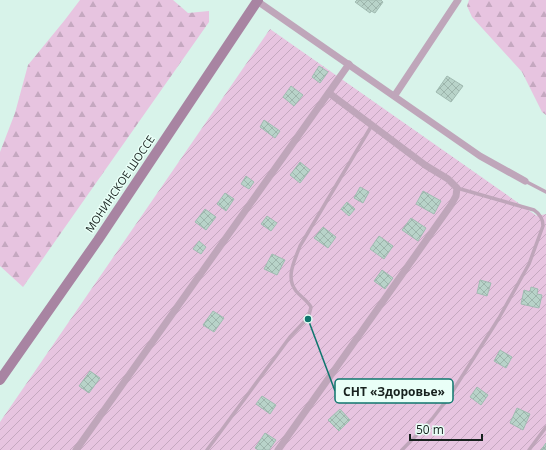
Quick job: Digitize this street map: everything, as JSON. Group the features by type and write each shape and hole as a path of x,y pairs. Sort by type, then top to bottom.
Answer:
{"main road":[{"name":"МОНИНСКОЕ ШОССЕ","path":"0,380 98,240 257,0"}],"street":[{"path":"257,0 480,156 524,181"},
{"path":"395,96 458,0"},
{"path":"76,450 330,93 349,64"},
{"path":"278,450 456,196 457,188 448,180 425,165 330,93"}],"lane":[{"path":"207,450 290,336 309,315 311,307 294,289 291,280 293,264 300,246 372,125"},
{"path":"524,181 546,192"},
{"path":"402,450 432,418 449,397 499,318 529,264 541,236 544,219 534,210 457,188"},
{"path":"528,450 546,427"}],"green space":[{"path":"80,0 173,0 188,13 209,11 209,22 23,287 0,266 0,152 15,113 28,65"},
{"path":"469,0 546,0 546,115 542,112 522,72 472,17 467,6"},
{"path":"270,29 537,216 546,214 546,450 0,450 0,422"}],"building":[{"path":"357,0 381,0 383,2 375,13 371,11 370,13 355,2"},
{"path":"319,66 328,72 320,83 312,77"},
{"path":"447,76 463,86 451,102 436,92"},
{"path":"291,86 303,95 294,106 283,97"},
{"path":"264,120 280,131 275,138 260,127"},
{"path":"300,162 310,170 300,183 290,175"},
{"path":"246,176 254,182 249,189 241,184"},
{"path":"360,187 369,192 363,203 354,198"},
{"path":"423,191 441,201 434,214 416,204"},
{"path":"225,193 234,199 226,211 217,204"},
{"path":"347,202 355,209 349,216 341,209"},
{"path":"205,209 216,217 206,230 195,222"},
{"path":"267,216 277,223 271,231 261,224"},
{"path":"411,218 426,228 418,241 402,230"},
{"path":"323,227 336,237 328,248 314,238"},
{"path":"379,236 393,246 384,259 370,249"},
{"path":"199,241 206,247 201,254 193,249"},
{"path":"272,254 285,260 277,275 264,269"},
{"path":"382,270 393,278 385,289 374,281"},
{"path":"480,280 491,283 487,296 477,293"},
{"path":"531,287 538,289 537,294 542,295 539,308 521,304 524,290 530,292"},
{"path":"213,311 224,318 214,332 203,325"},
{"path":"500,350 512,357 506,368 494,361"},
{"path":"90,371 100,378 89,393 79,386"},
{"path":"477,387 488,395 481,405 470,397"},
{"path":"262,396 276,405 270,414 256,404"},
{"path":"517,408 530,414 523,430 510,423"},
{"path":"340,409 350,420 339,431 328,420"},
{"path":"265,433 276,440 269,450 258,450 255,448"},
{"path":"546,443 546,450 541,450"}],"place":[{"name":"СНТ «Здоровье»","path":"308,319"}]}
